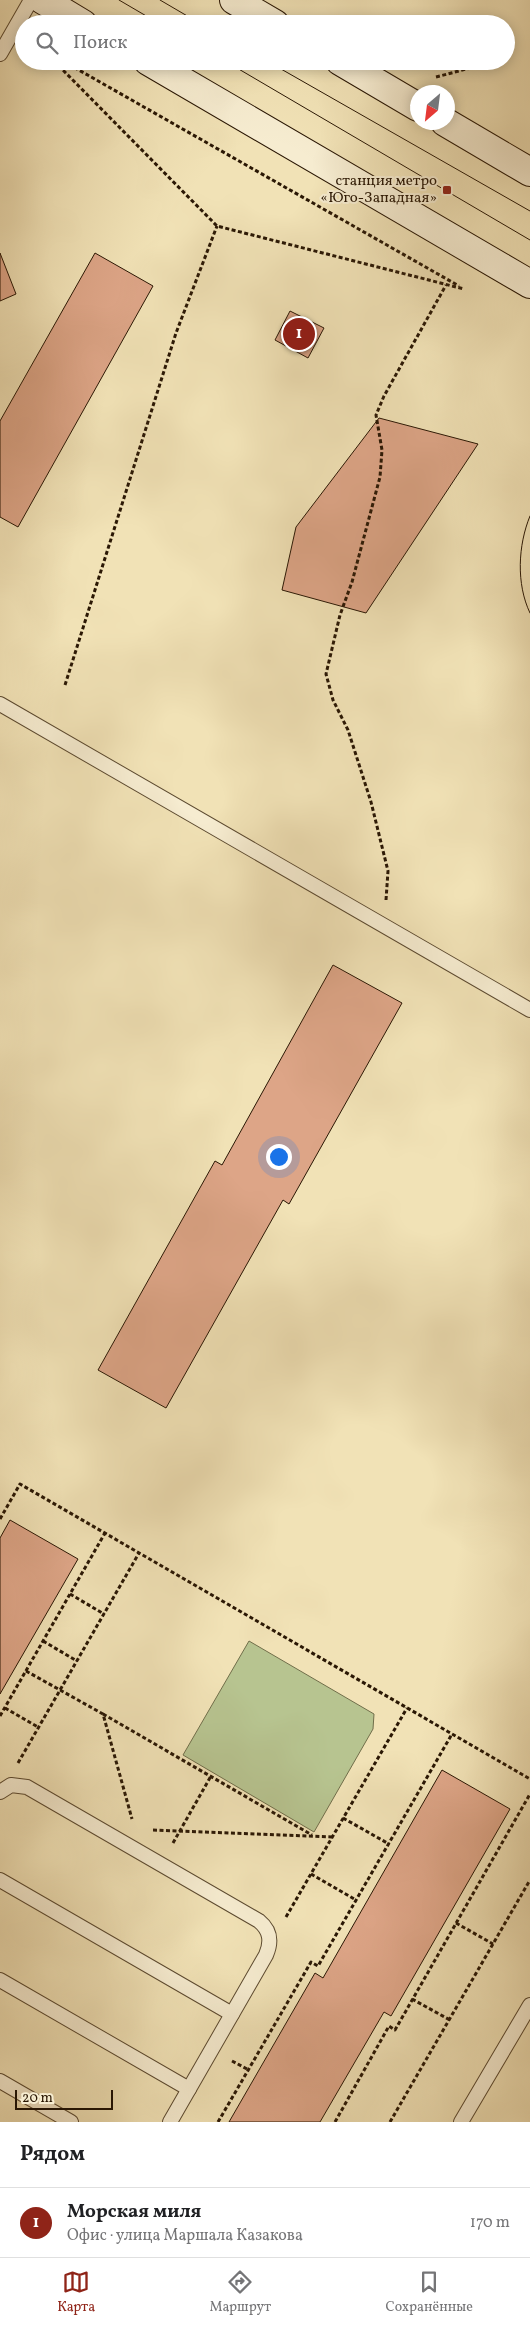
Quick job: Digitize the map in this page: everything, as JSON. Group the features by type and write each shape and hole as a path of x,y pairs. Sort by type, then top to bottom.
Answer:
{"main road":[{"path":"43,0 68,15"},
{"path":"234,0 260,15"},
{"path":"163,70 530,284"},
{"path":"355,70 410,102"},
{"path":"455,128 530,172"}],"lane":[{"path":"22,15 31,0"},
{"path":"0,54 15,28"},
{"path":"0,704 530,1010"},
{"path":"1,1790 11,1785 27,1787 258,1921 267,1930 270,1946 170,2122"},
{"path":"0,1880 232,2014"},
{"path":"0,1980 189,2089"},
{"path":"461,2122 530,2004"},
{"path":"0,2081 71,2122"}],"path":[{"path":"63,70 217,226 464,289 79,70"},
{"path":"436,77 463,70"},
{"path":"65,685 176,334 217,226"},
{"path":"384,925 388,871 366,784 348,730 333,700 326,674 340,615 352,582 380,476 382,450 376,416 384,396 446,285"},
{"path":"0,1519 20,1484 530,1780"},
{"path":"0,1716 105,1533"},
{"path":"1,1790 139,1553"},
{"path":"70,1593 104,1614"},
{"path":"43,1641 77,1661"},
{"path":"26,1671 314,1836"},
{"path":"4,1708 38,1728"},
{"path":"270,1946 407,1708"},
{"path":"103,1714 133,1821"},
{"path":"218,2122 311,1962 318,1966 452,1734"},
{"path":"161,1864 210,1776"},
{"path":"335,2122 389,2026 395,2030 530,1794"},
{"path":"343,1818 389,1844"},
{"path":"144,1830 332,1837"},
{"path":"311,1874 356,1900"},
{"path":"390,2122 530,1880"},
{"path":"456,1923 493,1944"},
{"path":"412,1999 450,2020"}],"green space":[{"path":"249,1641 374,1714 373,1729 314,1832 183,1755"}],"building":[{"path":"0,253 16,294 0,301"},
{"path":"95,253 153,286 18,527 0,517 0,421"},
{"path":"290,311 324,328 308,358 275,340"},
{"path":"379,418 478,444 366,613 282,590 296,527"},
{"path":"333,965 402,1003 289,1204 283,1200 166,1408 98,1370 215,1161 222,1165"},
{"path":"10,1520 78,1559 0,1694 0,1538"},
{"path":"442,1770 510,1809 391,2016 384,2012 320,2122 229,2122 315,1973 323,1978"}],"tram line":[{"path":"119,0 145,15"},
{"path":"160,0 186,15"},
{"path":"240,70 530,240"},
{"path":"283,70 530,211"},
{"path":"530,516 523,539 520,564 522,590 530,613"}],"place":[{"name":"станция метро «Юго-Западная»","path":"447,190"},
{"name":"Морская миля","path":"299,334"}]}
